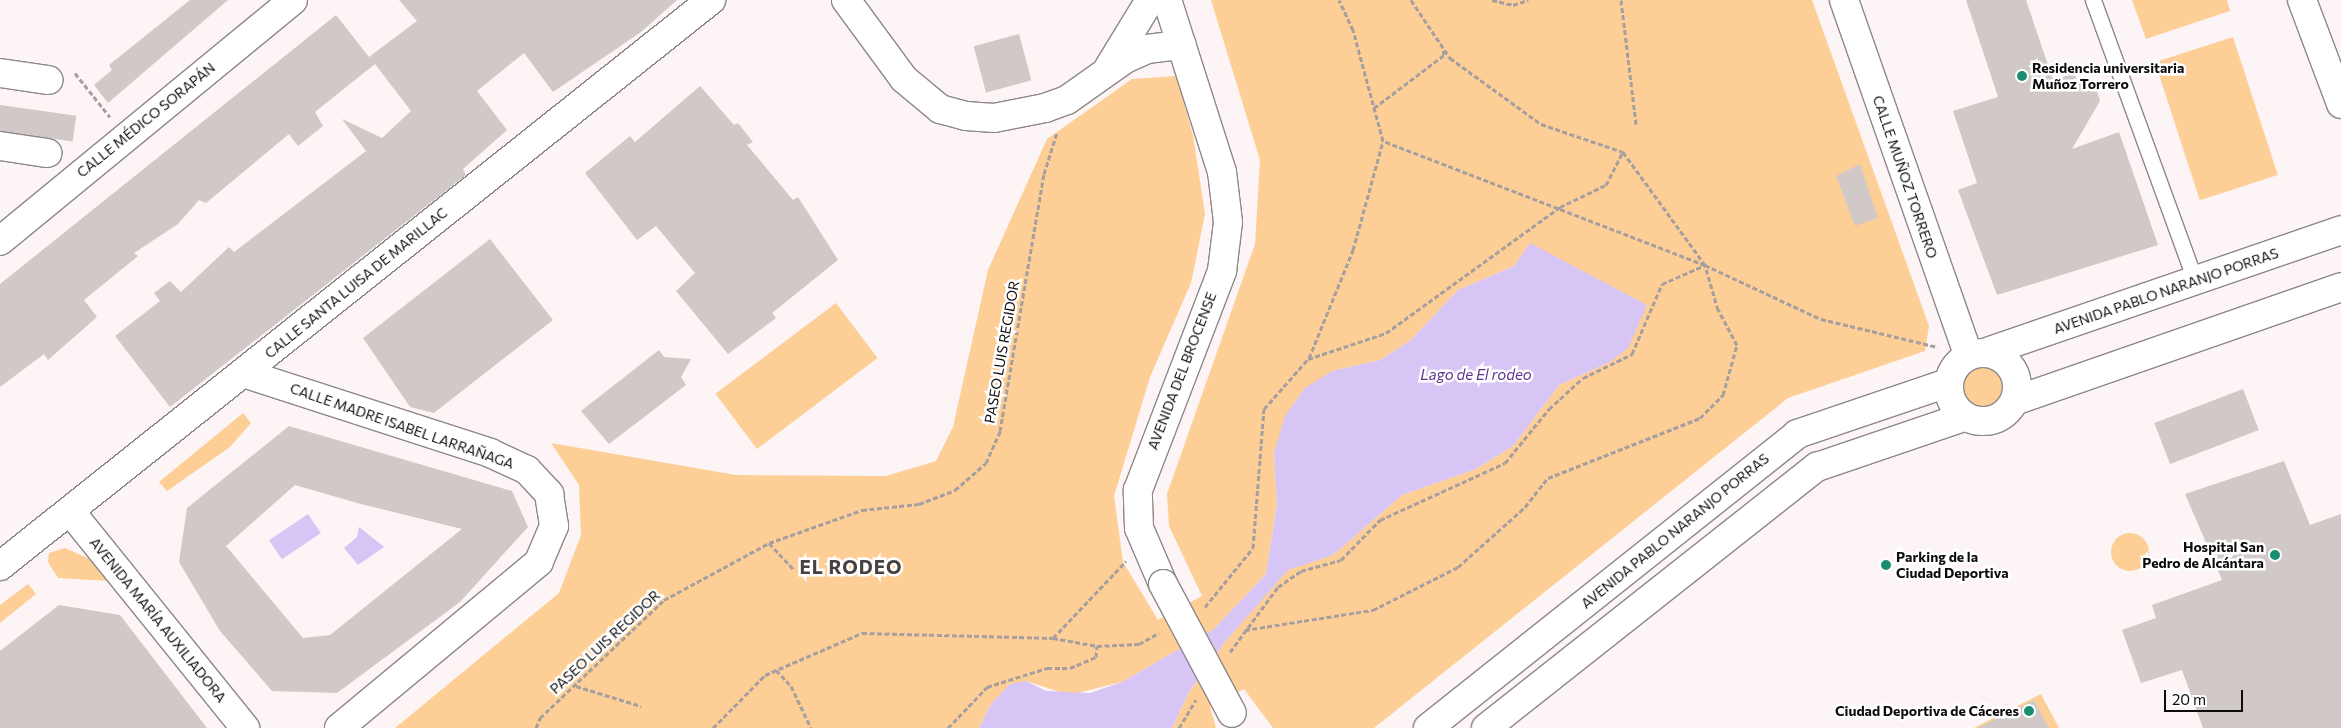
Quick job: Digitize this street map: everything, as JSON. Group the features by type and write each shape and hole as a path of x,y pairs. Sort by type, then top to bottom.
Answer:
{"street":[{"name":"CALLE MÉDICO SORAPÁN","path":"0,241 293,0"},
{"name":"CALLE SANTA LUISA DE MARILLAC","path":"0,566 711,0"},
{"path":"1105,73 1150,0"},
{"name":"AVENIDA DEL BROCENSE","path":"1168,0 1222,172 1228,222 1222,271 1138,490 1139,528 1148,554 1235,720"},
{"name":"CALLE MUÑOZ TORRERO","path":"1844,0 1979,352"},
{"path":"2302,0 2341,104"},
{"path":"848,6 904,79 940,109 994,118 1067,100 1105,73 1147,49 1182,45"},
{"path":"0,73 58,72"},
{"path":"0,146 47,153"},
{"name":"AVENIDA PABLO NARANJO PORRAS","path":"1979,352 2195,281 2341,230"},
{"path":"1486,728 1818,467 1964,417 1985,422 2001,419 2016,400 2341,287"},
{"path":"1964,417 1954,405 1948,383 1979,352 2005,357 2016,377 2016,400"},
{"name":"CALLE MADRE ISABEL LARRAÑAGA","path":"243,373 490,453 527,470 541,481 551,501 554,526 539,562 338,728"},
{"name":"AVENIDA PABLO NARANJO PORRAS","path":"1428,728 1797,434 1948,383"},
{"name":"AVENIDA MARÍA AUXILIADORA","path":"70,511 245,728"}],"lane":[{"path":"2093,0 2195,281"}],"path":[{"path":"1197,611 1253,548 1264,409 1308,359 1353,250 1382,141 1353,30 1339,0"},
{"path":"1244,631 1373,610 1458,568 1525,507 1548,478 1700,418 1724,395 1737,345 1718,310 1706,265 1624,152 1541,124 1450,58 1410,0"},
{"path":"1492,0 1513,4 1528,0"},
{"path":"1621,0 1636,124"},
{"path":"1374,108 1444,55 1442,47"},
{"path":"58,72 126,136"},
{"name":"PASEO LUIS REGIDOR","path":"536,728 540,718 576,686 664,600 769,542 862,510 919,504 955,490 986,463 1000,431 1044,174 1067,100"},
{"path":"1382,141 1706,265 1821,319 1979,352"},
{"path":"1308,359 1386,333 1560,208 1606,186 1624,152"},
{"path":"1228,655 1278,587 1300,571 1340,560 1380,520 1505,463 1549,409 1583,378 1632,354 1662,284 1706,265"},
{"path":"769,542 794,570"},
{"path":"1052,638 1120,562 1148,554"},
{"path":"713,728 765,675 862,633 1052,638 1096,646 1139,644 1164,630"},
{"path":"948,728 987,687 1047,668 1070,668 1096,657 1096,646"},
{"path":"776,670 791,686 811,728"},
{"path":"576,686 641,706"},
{"path":"1179,728 1201,693"},
{"path":"718,728 720,720"}],"shaded area":[{"path":"1211,0 1812,0 1929,326 1925,351 1788,398 1374,728 1273,728 1244,689 1210,706 1216,728 1172,728 1189,692 1224,643 1288,569 1333,555 1402,495 1476,469 1513,446 1559,385 1610,362 1530,243 1514,266 1458,290 1410,341 1380,360 1332,371 1274,453 1277,505 1266,574 1214,629 1122,682 1069,695 1026,681 991,704 979,728 395,728 559,593 581,535 579,485 551,443 736,475 886,476 936,461 953,427 988,270 1047,139 1132,79 1176,76 1193,135 1205,214 1191,283 1150,377 1114,496 1123,562 1158,620 1202,596 1169,526 1167,494 1255,244 1260,160"},
{"path":"2132,0 2227,0 2230,11 2146,39"},
{"path":"2233,37 2278,175 2200,200 2155,62"},
{"path":"836,303 878,358 757,449 715,394"},
{"path":"1987,366 1995,369 2001,375 2004,387 2001,399 1995,405 1979,408 1971,405 1965,399 1962,383 1965,375 1971,369"},
{"path":"243,413 251,423 230,447 167,491 159,482"},
{"path":"2130,533 2144,538 2149,552 2144,566 2130,571 2116,566 2111,552 2116,538"},
{"path":"65,548 94,561 110,581 58,578 48,562 49,553"},
{"path":"28,584 36,594 0,623 0,605"},
{"name":"Ciudad Deportiva de Cáceres","path":"2041,694 2059,728 1974,728"}],"water":[{"name":"Lago de El rodeo","path":"1530,243 1647,305 1628,348 1610,362 1559,385 1513,446 1476,469 1402,495 1333,555 1288,570 1224,643 1189,692 1172,728 979,728 991,704 1010,684 1026,681 1046,691 1090,693 1122,682 1214,629 1266,574 1277,505 1274,453 1285,416 1305,388 1332,371 1380,360 1410,341 1458,290 1514,266"},
{"path":"308,514 321,533 282,559 269,540"},
{"path":"359,527 384,547 358,565 344,548 357,537"}],"building":[{"path":"190,0 228,0 108,103 94,85 112,70 109,65"},
{"path":"399,0 677,0 641,32 553,92 524,53 477,91 507,130 463,169 466,175 170,407 115,336 160,301 154,293 170,281 181,292 229,247 234,252 366,151 342,119 382,138 411,111 375,64 315,112 323,126 298,146 289,134 206,203 199,200 178,224 134,253 138,256 84,300 97,317 48,360 44,354 0,387 0,284 336,15 369,57 417,21"},
{"path":"1966,0 2026,0 2053,80 2074,73 2077,81 2089,82 2097,90 2100,101 2072,149 2119,132 2158,245 1997,295 1958,190 1977,183 1953,111 1998,97"},
{"path":"1019,34 1031,80 986,93 974,46"},
{"path":"700,86 734,125 738,123 753,142 747,145 793,200 798,197 838,260 772,313 776,318 728,354 676,291 695,273 656,226 637,240 585,173 630,136 635,142"},
{"path":"0,105 76,116 73,141 0,131"},
{"path":"1860,164 1878,218 1855,226 1836,176"},
{"path":"490,239 553,320 434,413 410,407 363,338"},
{"path":"659,350 664,357 691,359 681,377 686,385 609,444 581,411"},
{"path":"2243,389 2259,430 2170,464 2154,423"},
{"path":"289,426 512,491 528,527 460,602 337,693 272,691 220,631 179,562 187,508","holes":["295,485 357,503 462,529 330,635 303,638 226,546"]},
{"name":"Hospital San Pedro de Alcántara","path":"2284,461 2310,525 2341,514 2341,728 2203,728 2182,670 2141,683 2122,630 2156,618 2152,605 2222,580 2185,494"},
{"path":"59,605 120,615 207,728 0,728 0,651"},
{"name":"Ciudad Deportiva de Cáceres","path":"2034,700 2049,728 1978,728"}],"place":[{"name":"Residencia universitaria Muñoz Torrero","path":"2022,76"},
{"name":"Hospital San Pedro de Alcántara","path":"2275,555"},
{"name":"Parking de la Ciudad Deportiva","path":"1886,565"},
{"name":"Ciudad Deportiva de Cáceres","path":"2029,711"}],"district":[{"name":"EL RODEO","path":"851,567"}]}
